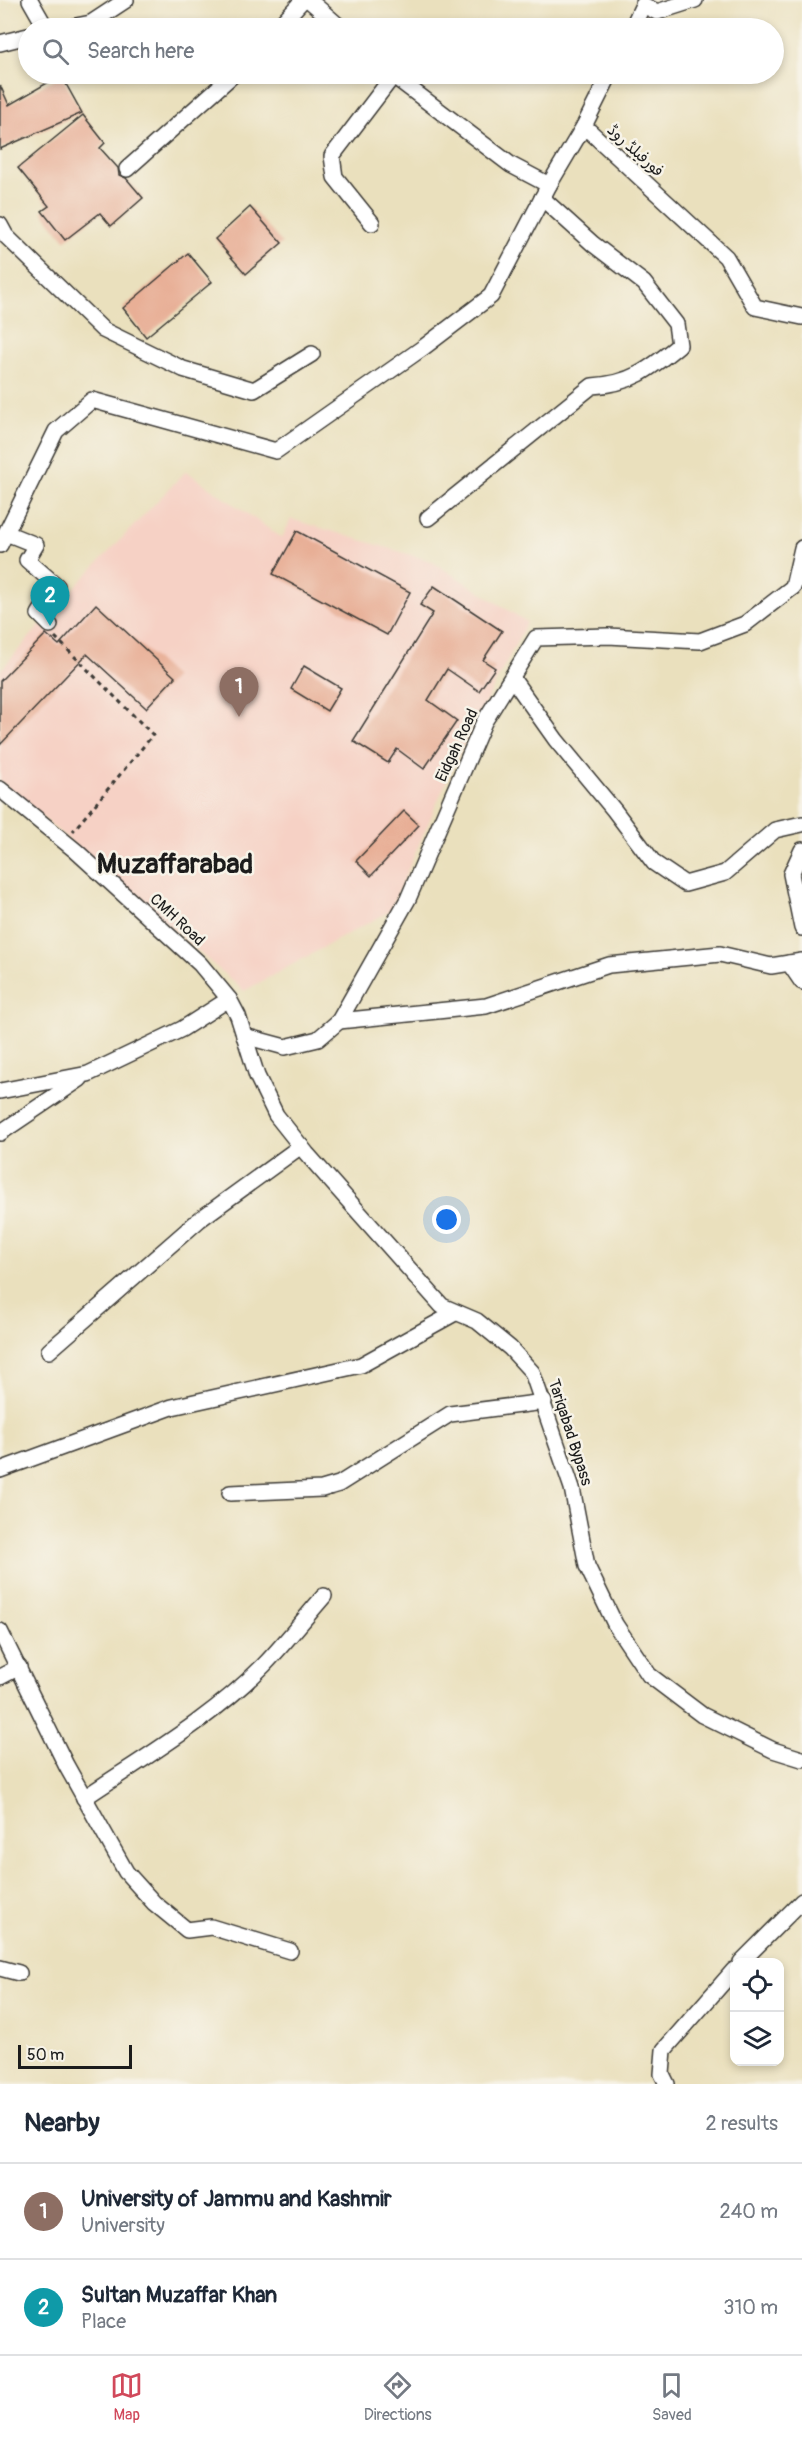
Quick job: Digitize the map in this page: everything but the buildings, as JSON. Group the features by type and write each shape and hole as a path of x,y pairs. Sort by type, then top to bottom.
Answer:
{"street":[{"path":"30,0 40,18"},
{"path":"99,18 126,0"},
{"path":"286,18 303,0"},
{"path":"309,0 330,18"},
{"path":"637,18 644,3 657,12 695,0"},
{"path":"0,43 18,38"},
{"path":"127,169 223,84"},
{"path":"372,224 335,177 333,156 385,84"},
{"path":"404,84 546,191 594,244 644,283 676,324 679,345 650,369 618,385 592,386 428,518"},
{"path":"584,126 605,84"},
{"name":"فورفیلڈ روڈ","path":"3,539 56,431 92,400 276,451 424,347 491,296 546,191 584,126 726,256 755,308 802,317"},
{"path":"0,225 6,236 103,330 183,369 254,390 312,354"},
{"path":"3,539 36,545 27,560 57,586 39,614 50,625"},
{"path":"797,588 802,548"},
{"name":"Eidgah Road","path":"244,1036 285,1047 318,1038 339,1021 408,899 484,722 536,638 608,636 700,641 745,624 797,588"},
{"path":"512,678 556,740 654,863 685,884 725,873 775,830 802,824"},
{"name":"CMH Road","path":"0,789 64,841 200,964 229,999 238,1016"},
{"path":"802,850 791,874 802,928"},
{"path":"339,1021 486,1006 609,965 720,954 771,966 795,962 802,982"},
{"path":"0,1132 88,1074 182,1029 229,999"},
{"name":"Tariqabad Bypass","path":"238,1016 257,1076 276,1115 301,1146 442,1306 477,1321 510,1348 532,1372 572,1488 587,1566 615,1624 649,1675 702,1715 773,1750 802,1759"},
{"path":"0,1091 88,1074"},
{"path":"49,1351 199,1220 301,1146"},
{"path":"0,1470 172,1407 361,1365 455,1313"},
{"path":"230,1493 322,1489 339,1484 450,1414 544,1402"},
{"path":"84,1798 173,1739 230,1695 263,1665 324,1596"},
{"path":"0,1631 84,1798 126,1872 154,1903 188,1930 211,1927 290,1951"},
{"path":"0,1677 19,1667"},
{"path":"745,1958 802,1901"},
{"path":"0,1968 19,1973"},
{"path":"667,2084 662,2074 664,2050 730,1976"}],"path":[{"path":"50,625 47,630 153,735 64,841"}],"shaded area":[{"path":"186,471 282,538 291,519 431,561 527,622 454,764 390,911 244,991 0,781 0,671 60,603"}],"place":[{"name":"Sultan Muzaffar Khan","path":"50,626"},
{"name":"University of Jammu and Kashmir","path":"239,717"}],"district":[{"name":"Muzaffarabad","path":"175,863"}]}
